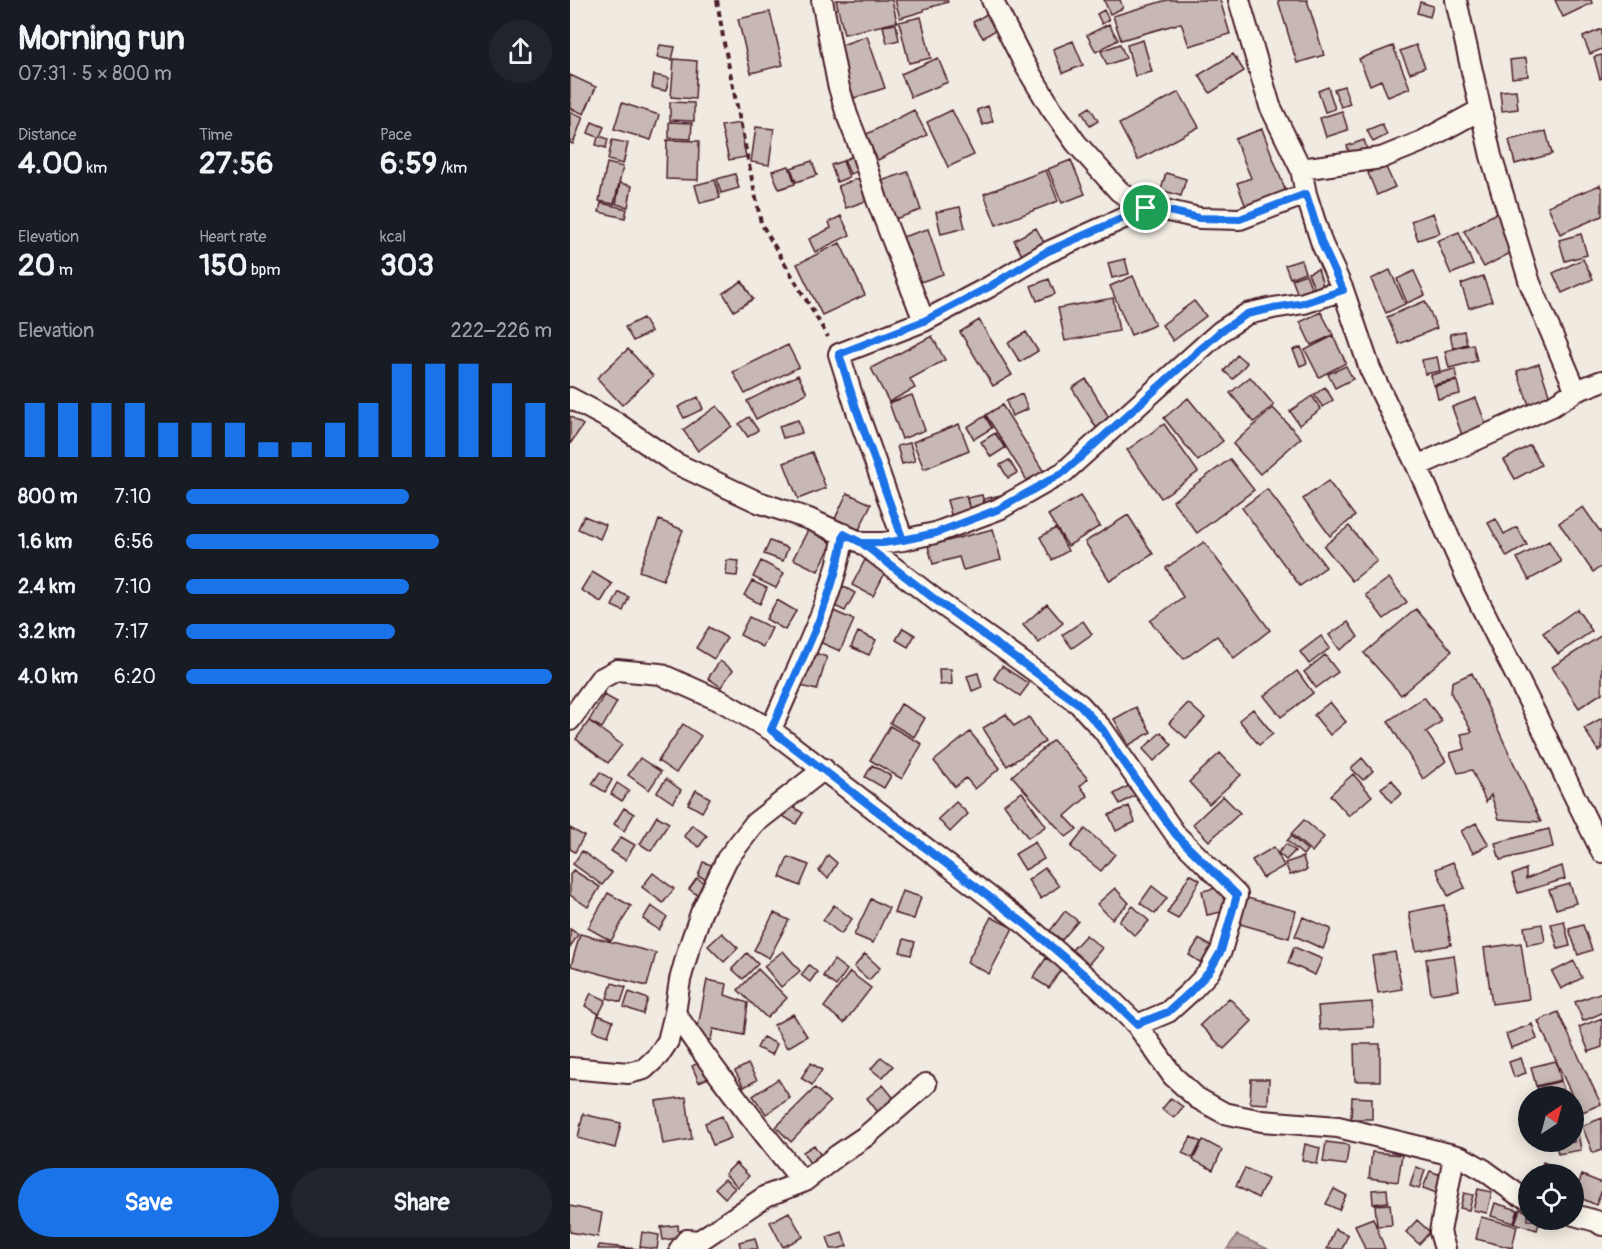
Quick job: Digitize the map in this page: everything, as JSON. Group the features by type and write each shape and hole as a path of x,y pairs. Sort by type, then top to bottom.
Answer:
{"street":[{"path":"822,0 836,73 847,115 924,321"},
{"path":"992,0 1025,65 1076,143 1119,191 1136,203 1146,208 1199,218 1240,219 1306,194"},
{"path":"1239,0 1270,106 1301,169 1306,194 1322,244 1343,290 1370,369 1418,466 1467,578 1602,852"},
{"path":"1456,0 1491,156 1530,283 1575,391"},
{"path":"1301,169 1381,158 1423,141 1480,110"},
{"path":"903,540 839,354 924,321 989,287 1046,252 1146,208"},
{"path":"862,543 883,543 936,533 999,509 1064,472 1221,331 1247,314 1304,303 1343,290"},
{"path":"1418,466 1552,406 1575,391 1602,381"},
{"path":"570,398 615,422 675,464 758,502 809,519 862,543 937,601 1079,704 1103,730 1176,835 1237,895 1221,951 1209,972 1168,1012 1137,1024"},
{"path":"771,730 822,611 840,557 844,534"},
{"path":"570,720 600,679 617,670 660,674 723,702 771,730 1025,924 1100,988 1137,1024 1173,1076 1197,1098 1224,1113 1262,1121 1338,1127 1461,1156 1518,1194"},
{"path":"570,1068 627,1073 644,1070 658,1056 668,1041 680,980 701,913 727,859 755,823 824,769"},
{"path":"675,1013 705,1057 803,1182"},
{"path":"681,1249 687,1240 699,1241 766,1196 803,1182 866,1136 926,1084"},
{"path":"1445,1249 1440,1232 1454,1156"},
{"path":"1584,1218 1602,1225"}],"path":[{"path":"717,0 761,222 839,354"}],"shaded area":[{"path":"1237,1235 1268,1249 1227,1249"}],"building":[{"path":"836,0 892,0 897,22 844,34"},
{"path":"895,0 947,0 948,2 900,18"},
{"path":"1104,0 1120,0 1123,8 1110,14"},
{"path":"1167,0 1220,0 1230,34 1189,46 1181,23 1121,40 1113,16"},
{"path":"1278,0 1307,0 1324,55 1297,63"},
{"path":"1555,0 1591,0 1592,3 1563,17"},
{"path":"1420,2 1433,6 1430,17 1417,13"},
{"path":"1104,10 1109,20 1102,24 1097,14"},
{"path":"770,12 783,65 751,73 738,19"},
{"path":"990,12 1000,27 983,38 973,22"},
{"path":"921,17 931,58 909,63 899,22"},
{"path":"896,24 899,40 887,43 883,26"},
{"path":"1109,24 1118,40 1096,52 1087,35"},
{"path":"1602,29 1602,49 1590,54 1583,37"},
{"path":"867,36 885,88 854,98 836,47"},
{"path":"1143,40 1152,72 1135,76 1127,45"},
{"path":"1073,41 1083,65 1063,73 1053,49"},
{"path":"1120,44 1126,58 1107,65 1101,51"},
{"path":"660,45 675,47 672,60 657,57"},
{"path":"1416,45 1425,67 1410,73 1400,51"},
{"path":"1393,46 1410,88 1388,97 1381,80 1370,85 1359,59"},
{"path":"1233,54 1244,71 1210,93 1199,75"},
{"path":"1602,55 1602,78 1600,79 1594,57"},
{"path":"938,58 948,82 911,97 901,74"},
{"path":"1526,58 1528,76 1512,78 1510,60"},
{"path":"674,59 697,61 695,99 671,97"},
{"path":"570,75 596,87 584,114 570,108"},
{"path":"654,75 669,78 666,91 652,88"},
{"path":"1344,86 1350,104 1341,107 1334,89"},
{"path":"1328,87 1335,109 1325,112 1318,91"},
{"path":"1516,90 1518,109 1502,111 1500,91"},
{"path":"1179,92 1199,127 1138,160 1119,124"},
{"path":"670,102 694,103 694,121 670,120"},
{"path":"622,103 659,115 651,140 614,129"},
{"path":"988,106 993,121 983,125 977,110"},
{"path":"1090,107 1098,121 1090,126 1082,112"},
{"path":"914,110 927,135 878,160 865,135"},
{"path":"952,110 974,155 948,167 927,122"},
{"path":"1342,111 1348,130 1326,137 1320,118"},
{"path":"570,112 583,117 573,144 570,143"},
{"path":"592,122 604,127 600,136 608,139 606,148 596,145 598,137 588,133"},
{"path":"669,122 692,123 691,139 669,138"},
{"path":"740,123 746,157 729,160 721,126"},
{"path":"1382,124 1387,135 1373,142 1367,130"},
{"path":"756,127 774,129 769,165 751,162"},
{"path":"1262,129 1286,192 1246,207 1237,183 1251,178 1235,139"},
{"path":"1546,131 1552,154 1515,164 1509,140"},
{"path":"612,140 628,143 623,164 608,160"},
{"path":"667,140 699,141 698,180 666,179"},
{"path":"1364,140 1369,154 1352,160 1347,146"},
{"path":"855,155 861,170 850,174 844,160"},
{"path":"1071,160 1085,194 1062,203 1048,169"},
{"path":"812,161 817,175 796,182 791,168"},
{"path":"843,161 849,177 837,182 831,165"},
{"path":"607,163 623,167 614,204 599,201"},
{"path":"1385,165 1395,187 1377,195 1368,173"},
{"path":"789,166 795,184 779,189 772,171"},
{"path":"1046,170 1058,201 996,225 984,194"},
{"path":"908,172 921,210 895,219 881,181"},
{"path":"1166,173 1186,179 1181,196 1161,190"},
{"path":"735,174 739,188 721,193 717,179"},
{"path":"865,176 874,198 846,208 838,186"},
{"path":"715,180 720,198 700,203 695,185"},
{"path":"620,183 632,186 628,207 616,204"},
{"path":"1600,185 1602,216 1560,234 1548,206"},
{"path":"601,203 627,209 625,218 599,212"},
{"path":"960,207 965,228 941,234 936,212"},
{"path":"1498,212 1518,249 1484,267 1464,231"},
{"path":"1433,213 1440,233 1418,240 1411,221"},
{"path":"841,216 850,235 815,252 809,239 831,228 829,222"},
{"path":"1036,228 1047,248 1024,259 1014,240"},
{"path":"928,229 943,274 915,284 899,238"},
{"path":"1459,232 1473,265 1451,274 1437,241"},
{"path":"1581,234 1587,255 1565,261 1559,240"},
{"path":"840,243 865,295 822,315 797,264"},
{"path":"1125,259 1129,274 1112,278 1108,263"},
{"path":"1583,259 1593,279 1562,293 1553,273"},
{"path":"1301,260 1305,272 1290,278 1285,265"},
{"path":"1318,269 1323,285 1314,288 1308,273"},
{"path":"1390,270 1405,304 1386,313 1371,279"},
{"path":"1414,271 1425,295 1407,303 1397,279"},
{"path":"1306,274 1312,290 1298,295 1292,279"},
{"path":"1133,276 1155,325 1131,335 1110,286"},
{"path":"1483,276 1492,301 1469,308 1461,284"},
{"path":"1049,279 1055,294 1037,301 1031,286"},
{"path":"742,281 753,299 734,311 723,293"},
{"path":"1113,298 1119,331 1065,341 1058,308"},
{"path":"1194,301 1206,316 1173,341 1162,325"},
{"path":"1425,301 1437,328 1399,344 1387,317"},
{"path":"1321,312 1333,335 1311,345 1300,322"},
{"path":"643,318 651,332 633,341 625,327"},
{"path":"979,320 1012,375 993,386 960,332"},
{"path":"1464,331 1467,344 1453,348 1450,334"},
{"path":"1026,332 1038,351 1020,362 1008,343"},
{"path":"932,336 945,360 910,379 915,388 889,402 871,368"},
{"path":"1333,336 1346,363 1319,377 1305,350"},
{"path":"1473,344 1477,361 1449,368 1445,351"},
{"path":"788,345 799,367 745,394 733,372"},
{"path":"1301,347 1307,363 1300,366 1293,350"},
{"path":"628,349 653,376 622,405 597,378"},
{"path":"1237,355 1247,363 1233,379 1224,371"},
{"path":"1437,357 1440,371 1425,374 1422,360"},
{"path":"1539,364 1551,400 1530,408 1517,371"},
{"path":"1346,366 1353,379 1335,388 1328,374"},
{"path":"1455,369 1457,380 1433,385 1431,375"},
{"path":"798,375 807,393 756,419 747,401"},
{"path":"1250,377 1274,405 1254,422 1230,393"},
{"path":"1086,379 1111,421 1097,429 1072,388"},
{"path":"1457,381 1460,394 1438,399 1435,386"},
{"path":"1325,387 1333,400 1323,407 1314,395"},
{"path":"1022,394 1028,409 1012,416 1006,401"},
{"path":"912,395 925,430 902,439 889,403"},
{"path":"1312,396 1321,409 1299,425 1290,411"},
{"path":"698,397 703,409 684,418 678,407"},
{"path":"1188,398 1223,441 1198,461 1164,418"},
{"path":"1476,398 1488,430 1463,438 1452,407"},
{"path":"1002,405 1044,472 1028,482 986,415"},
{"path":"717,406 732,426 698,451 683,430"},
{"path":"1273,408 1301,438 1260,474 1233,444"},
{"path":"570,416 583,425 570,444"},
{"path":"985,416 992,428 974,439 967,427"},
{"path":"749,417 758,430 748,437 739,424"},
{"path":"798,420 802,433 783,438 779,426"},
{"path":"959,424 969,450 924,469 913,442"},
{"path":"1164,424 1198,472 1161,498 1127,450"},
{"path":"995,433 1005,448 991,457 981,442"},
{"path":"910,443 915,461 902,464 897,446"},
{"path":"1530,445 1541,465 1515,479 1504,460"},
{"path":"812,452 826,488 798,499 784,463"},
{"path":"1230,459 1254,490 1197,533 1173,501"},
{"path":"1009,460 1017,473 1008,478 1000,465"},
{"path":"1328,481 1355,516 1330,536 1303,499"},
{"path":"1267,489 1326,567 1300,586 1242,508"},
{"path":"847,493 871,504 858,532 834,521"},
{"path":"982,495 986,511 971,514 967,498"},
{"path":"1001,495 1003,502 986,506 984,499"},
{"path":"966,496 971,514 952,518 947,500"},
{"path":"1080,496 1100,526 1068,546 1048,515"},
{"path":"1583,507 1602,534 1602,566 1593,572 1559,523"},
{"path":"1128,515 1153,554 1110,581 1085,542"},
{"path":"584,516 606,525 600,539 578,529"},
{"path":"1496,519 1504,534 1517,527 1527,545 1507,557 1488,523"},
{"path":"659,520 683,530 663,580 639,571"},
{"path":"1349,526 1377,561 1352,581 1324,546"},
{"path":"1056,528 1068,551 1052,560 1040,537"},
{"path":"993,529 1001,560 963,570 959,557 933,564 928,546"},
{"path":"808,530 832,543 818,571 793,559"},
{"path":"770,541 788,548 783,561 764,554"},
{"path":"1549,541 1561,562 1529,580 1517,558"},
{"path":"1204,542 1270,630 1234,658 1217,636 1184,659 1150,621 1183,597 1166,568"},
{"path":"727,560 739,561 737,576 726,575"},
{"path":"865,560 886,571 873,596 852,585"},
{"path":"761,561 784,573 776,588 753,577"},
{"path":"592,572 612,584 601,602 581,590"},
{"path":"1389,578 1407,602 1384,619 1366,595"},
{"path":"752,581 767,588 760,604 744,595"},
{"path":"839,584 855,593 845,611 829,603"},
{"path":"619,592 629,597 623,611 612,606"},
{"path":"777,600 796,611 785,630 766,619"},
{"path":"1047,604 1063,623 1039,643 1023,625"},
{"path":"829,609 854,620 840,651 815,640"},
{"path":"1416,609 1452,651 1401,695 1364,653"},
{"path":"1577,609 1592,631 1558,654 1543,633"},
{"path":"749,617 772,628 763,647 740,635"},
{"path":"1083,621 1092,634 1072,648 1062,635"},
{"path":"1348,622 1358,637 1340,650 1329,635"},
{"path":"709,627 727,638 714,659 696,648"},
{"path":"903,628 915,635 908,647 896,640"},
{"path":"858,632 876,640 869,655 851,647"},
{"path":"1602,635 1602,693 1579,708 1552,667"},
{"path":"1321,636 1330,648 1309,664 1300,652"},
{"path":"812,652 827,657 817,690 801,686"},
{"path":"1325,655 1338,672 1316,688 1304,672"},
{"path":"720,661 733,670 721,687 708,678"},
{"path":"1002,666 1029,684 1020,696 994,678"},
{"path":"939,669 951,669 952,684 940,685"},
{"path":"1297,671 1313,693 1281,717 1264,696"},
{"path":"978,673 982,687 972,691 967,676"},
{"path":"1472,673 1541,822 1499,819 1491,795 1486,802 1472,770 1458,773 1450,753 1465,749 1461,734 1472,732 1451,693 1452,682"},
{"path":"604,695 617,702 602,728 589,721"},
{"path":"1424,697 1442,721 1426,732 1446,761 1423,779 1388,721"},
{"path":"1330,702 1346,722 1330,735 1314,715"},
{"path":"1188,703 1205,718 1186,738 1169,723"},
{"path":"901,704 925,718 914,737 890,723"},
{"path":"1136,707 1151,732 1129,745 1114,719"},
{"path":"1253,709 1273,734 1259,745 1239,720"},
{"path":"1006,714 1014,726 1029,717 1045,742 1007,766 983,728"},
{"path":"1602,718 1602,749 1598,751 1584,728"},
{"path":"589,721 622,745 608,763 576,739"},
{"path":"683,724 701,736 676,773 658,761"},
{"path":"890,726 922,744 902,779 870,760"},
{"path":"970,732 1000,768 975,789 966,778 955,787 934,761"},
{"path":"1161,732 1172,745 1154,761 1143,749"},
{"path":"1053,740 1088,779 1080,786 1088,796 1065,816 1077,829 1066,837 1012,776"},
{"path":"1220,753 1241,775 1209,804 1189,782"},
{"path":"640,758 661,772 649,790 628,775"},
{"path":"1362,758 1373,771 1363,780 1351,768"},
{"path":"872,765 891,776 884,788 865,777"},
{"path":"600,772 612,780 605,792 592,784"},
{"path":"1353,774 1372,796 1349,816 1330,795"},
{"path":"666,779 681,790 673,803 657,792"},
{"path":"1392,780 1402,794 1391,802 1381,788"},
{"path":"617,783 629,791 622,801 611,794"},
{"path":"1132,784 1138,794 1120,804 1114,794"},
{"path":"696,790 710,798 702,812 688,804"},
{"path":"1022,792 1046,826 1028,838 1004,804"},
{"path":"1223,796 1240,813 1209,841 1193,824"},
{"path":"956,802 968,814 950,832 938,819"},
{"path":"788,804 803,813 796,824 781,815"},
{"path":"1129,806 1135,822 1116,831 1109,815"},
{"path":"624,808 634,814 624,831 614,824"},
{"path":"657,816 669,823 651,851 640,844"},
{"path":"1304,820 1324,837 1312,852 1291,834"},
{"path":"1476,823 1489,845 1473,853 1461,831"},
{"path":"692,825 707,836 699,847 684,836"},
{"path":"570,828 584,836 575,852 570,849"},
{"path":"1085,829 1115,854 1101,871 1071,847"},
{"path":"1549,829 1553,847 1500,860 1495,843"},
{"path":"1291,836 1307,850 1303,855 1287,841"},
{"path":"621,837 635,845 625,860 611,851"},
{"path":"1035,842 1044,859 1025,870 1015,854"},
{"path":"1286,844 1295,851 1286,860 1278,853"},
{"path":"1274,847 1284,866 1263,878 1252,860"},
{"path":"582,851 612,873 602,885 573,864"},
{"path":"828,855 837,863 828,878 819,871"},
{"path":"788,857 809,865 800,886 780,877"},
{"path":"1303,857 1307,870 1290,875 1285,863"},
{"path":"703,862 720,868 714,882 698,876"},
{"path":"1453,862 1465,888 1448,896 1436,869"},
{"path":"1562,866 1565,879 1518,893 1512,875 1526,869 1526,879"},
{"path":"1045,868 1059,886 1041,899 1028,880"},
{"path":"573,870 600,887 588,907 570,895 570,875"},
{"path":"653,873 674,889 663,903 642,887"},
{"path":"1190,874 1200,880 1178,919 1167,913"},
{"path":"697,878 710,887 702,898 689,889"},
{"path":"1570,884 1576,903 1556,909 1549,890"},
{"path":"1152,886 1167,898 1155,914 1140,903"},
{"path":"1221,887 1226,911 1207,915 1202,891"},
{"path":"1115,888 1129,903 1112,919 1097,904"},
{"path":"902,891 921,897 914,919 894,913"},
{"path":"608,893 631,906 611,941 588,928"},
{"path":"1247,898 1296,911 1289,938 1240,924"},
{"path":"871,899 889,908 873,943 854,935"},
{"path":"834,905 852,919 841,934 823,920"},
{"path":"1444,905 1451,945 1416,951 1409,912"},
{"path":"651,906 667,917 659,930 643,919"},
{"path":"1133,906 1149,921 1135,936 1119,921"},
{"path":"1065,911 1078,921 1062,940 1050,931"},
{"path":"774,913 789,920 769,958 754,950"},
{"path":"991,917 1013,928 989,974 967,962"},
{"path":"1303,917 1331,929 1323,949 1295,936"},
{"path":"1564,921 1570,946 1558,949 1551,924"},
{"path":"1542,924 1545,942 1527,945 1524,927"},
{"path":"1583,925 1592,950 1578,955 1569,929"},
{"path":"570,929 578,934 570,948"},
{"path":"722,933 738,948 724,962 708,946"},
{"path":"580,934 656,953 647,986 571,966"},
{"path":"1086,935 1102,948 1087,966 1070,952"},
{"path":"904,939 915,942 911,955 900,952"},
{"path":"1199,939 1214,948 1203,964 1189,955"},
{"path":"1521,943 1529,999 1492,1004 1484,948"},
{"path":"1294,947 1322,959 1315,975 1288,963"},
{"path":"783,951 800,971 781,987 764,966"},
{"path":"1395,952 1402,989 1378,993 1372,956"},
{"path":"747,953 758,964 743,979 732,969"},
{"path":"865,954 880,968 869,980 854,967"},
{"path":"1454,955 1459,990 1431,994 1426,959"},
{"path":"1046,958 1062,968 1049,988 1033,978"},
{"path":"834,960 847,970 836,986 823,976"},
{"path":"1574,961 1582,978 1561,989 1552,972"},
{"path":"809,965 817,972 810,982 801,975"},
{"path":"758,969 787,998 767,1018 738,990"},
{"path":"850,972 871,988 844,1023 824,1007"},
{"path":"707,980 727,984 725,995 748,1003 744,1035 713,1029 711,1040 696,1037"},
{"path":"612,983 626,987 621,1002 607,998"},
{"path":"629,992 648,999 643,1014 624,1007"},
{"path":"1602,992 1602,1013 1583,1021 1575,1002"},
{"path":"591,993 606,1000 599,1014 585,1006"},
{"path":"1229,998 1252,1021 1224,1049 1200,1025"},
{"path":"1372,1002 1374,1027 1320,1030 1318,1006"},
{"path":"1558,1012 1601,1104 1584,1111 1584,1086 1568,1086 1538,1021"},
{"path":"793,1014 807,1036 787,1048 774,1025"},
{"path":"598,1015 613,1021 608,1036 593,1031"},
{"path":"1602,1018 1602,1047 1589,1052 1579,1027"},
{"path":"1532,1024 1537,1039 1511,1048 1506,1034"},
{"path":"763,1037 777,1044 772,1055 757,1048"},
{"path":"1354,1044 1380,1044 1380,1081 1355,1081"},
{"path":"881,1057 893,1066 882,1078 871,1069"},
{"path":"1521,1058 1526,1073 1514,1077 1509,1062"},
{"path":"705,1060 713,1076 699,1082 692,1066"},
{"path":"1556,1061 1561,1080 1536,1086 1531,1067"},
{"path":"811,1063 822,1070 812,1085 801,1078"},
{"path":"748,1064 757,1080 744,1087 735,1071"},
{"path":"778,1079 790,1098 766,1114 753,1096"},
{"path":"1251,1079 1269,1079 1268,1104 1250,1103"},
{"path":"1561,1081 1563,1086 1541,1086"},
{"path":"883,1085 897,1102 881,1116 867,1098"},
{"path":"815,1088 830,1102 791,1142 776,1127"},
{"path":"686,1097 692,1139 663,1144 656,1101"},
{"path":"1352,1097 1372,1098 1372,1119 1351,1119"},
{"path":"1171,1098 1183,1107 1174,1118 1162,1109"},
{"path":"583,1114 621,1123 615,1148 578,1138"},
{"path":"722,1116 731,1138 713,1145 705,1123"},
{"path":"1602,1118 1602,1150 1593,1153 1584,1125"},
{"path":"1191,1137 1201,1142 1193,1158 1182,1153"},
{"path":"1203,1140 1222,1150 1213,1170 1193,1160"},
{"path":"1326,1142 1349,1145 1346,1165 1323,1162"},
{"path":"1305,1144 1320,1148 1317,1164 1302,1160"},
{"path":"814,1145 824,1160 812,1167 803,1152"},
{"path":"1372,1152 1402,1155 1398,1182 1369,1178"},
{"path":"736,1163 749,1176 738,1187 725,1174"},
{"path":"1416,1167 1425,1170 1419,1189 1410,1186"},
{"path":"1245,1168 1268,1179 1258,1198 1236,1186"},
{"path":"1430,1171 1449,1178 1442,1195 1423,1188"},
{"path":"1584,1176 1602,1183 1602,1190 1596,1205 1584,1200"},
{"path":"725,1179 735,1188 725,1198 715,1188"},
{"path":"1334,1189 1346,1195 1339,1210 1326,1204"},
{"path":"1387,1189 1388,1202 1373,1204 1372,1190"},
{"path":"1478,1189 1492,1192 1487,1213 1473,1210"},
{"path":"1464,1193 1473,1195 1469,1210 1460,1208"},
{"path":"1495,1203 1518,1210 1514,1223 1491,1216"},
{"path":"1390,1204 1392,1225 1377,1226 1375,1205"},
{"path":"570,1206 602,1213 598,1237 570,1232"},
{"path":"789,1212 803,1237 783,1247 770,1222"},
{"path":"1481,1217 1517,1226 1512,1248 1476,1239"},
{"path":"1373,1218 1385,1249 1365,1249 1355,1225"},
{"path":"1417,1220 1430,1232 1419,1244 1406,1232"},
{"path":"678,1225 679,1238 663,1240 661,1227"},
{"path":"1335,1229 1348,1235 1342,1249 1327,1249"},
{"path":"642,1232 659,1235 657,1249 640,1247"},
{"path":"842,1232 847,1246 831,1249 827,1237"},
{"path":"755,1238 758,1249 741,1249 739,1242"},
{"path":"599,1245 638,1249 598,1249"}],"route":[{"path":"1146,208 1046,252 989,287 924,321 839,354 903,540 862,543 844,534 836,572 822,611 771,730 1025,924 1100,988 1137,1024 1168,1012 1209,972 1221,951 1237,895 1176,835 1103,730 1079,704 937,601 862,543 883,543 903,540 936,533 999,509 1064,472 1221,331 1247,314 1304,303 1343,290 1322,244 1306,194 1240,219 1199,218 1146,208"}]}
